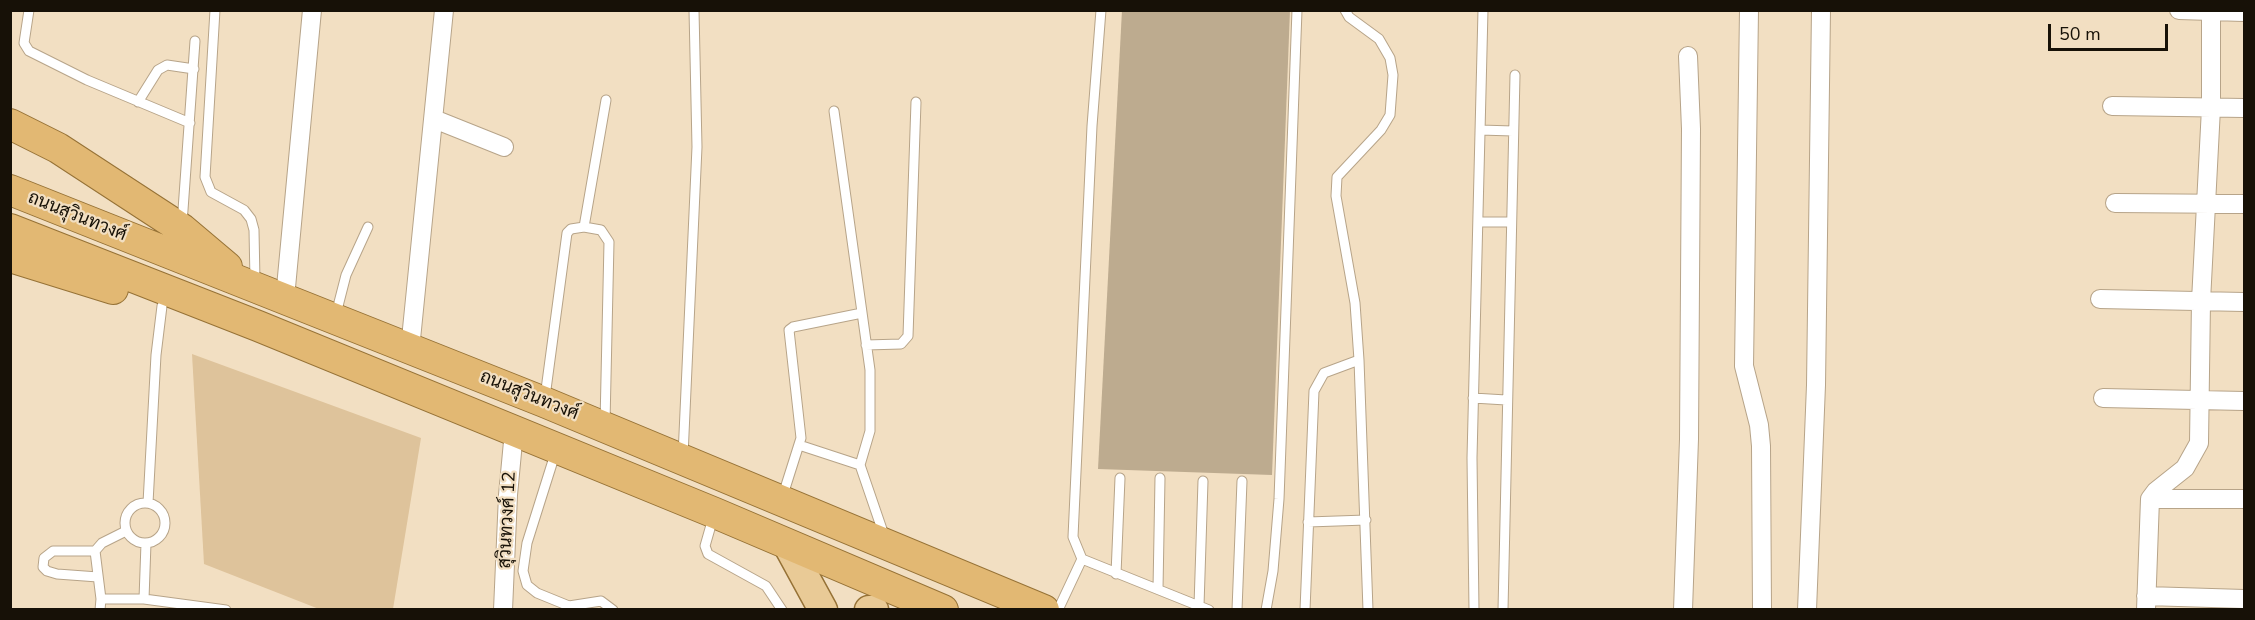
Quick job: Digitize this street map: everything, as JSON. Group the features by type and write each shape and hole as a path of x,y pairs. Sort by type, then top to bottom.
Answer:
{"highway":[{"path":"10,124 58,148 182,229 250,285"},
{"name":"ถนนสุวินทวงศ์","path":"20,194 544,402 1044,609"},
{"name":"ถนนสุวินทวงศ์","path":"12,240 258,326 943,609"},
{"path":"12,240 162,306 258,326"}],"main road":[{"path":"787,543 823,609"},
{"path":"869,609 874,609"}],"street":[{"path":"285,298 312,10"},
{"path":"410,349 444,10"},
{"path":"1749,10 1744,366 1760,435 1762,609"},
{"path":"1807,609 1816,373 1821,10"},
{"path":"2179,10 2244,12"},
{"path":"2211,11 2211,108 2201,301 2199,443 2195,455 2186,468 2156,491 2150,499 2146,603 2244,599"},
{"path":"1683,609 1689,439 1691,129 1688,56"},
{"path":"2112,106 2244,108"},
{"path":"434,119 504,147"},
{"path":"2115,203 2244,204"},
{"path":"2100,298 2244,302"},
{"path":"2103,398 2244,401"},
{"name":"สุวินทวงศ์ 12","path":"503,609 508,495 514,431"},
{"path":"2150,499 2244,499"}],"lane":[{"path":"29,10 24,43 29,51 138,102 190,123"},
{"path":"215,10 204,177 211,192 244,210 251,219 254,230 250,285"},
{"path":"682,458 697,147 694,10"},
{"path":"1101,10 1092,126 1073,537 1082,559 1209,609"},
{"path":"1266,609 1273,571 1279,499 1297,10"},
{"path":"1346,10 1349,17 1379,39 1390,58 1394,75 1390,115 1381,130 1337,177 1336,196 1355,303 1368,609"},
{"path":"1474,609 1473,398 1483,10"},
{"path":"182,229 195,41"},
{"path":"138,102 158,70 166,65 194,69"},
{"path":"1503,609 1515,75"},
{"path":"584,227 606,100"},
{"path":"866,345 901,344 908,336 916,102"},
{"path":"834,111 866,345 871,417 870,431 860,465 886,543"},
{"path":"1480,130 1514,131"},
{"path":"1478,222 1511,222"},
{"path":"335,319 346,275 368,226"},
{"path":"544,402 565,242 571,229 584,227 601,230 609,242 605,427"},
{"path":"148,503 156,355 162,306"},
{"path":"781,500 801,438 789,330 793,327 862,313"},
{"path":"1305,609 1314,391 1324,372 1359,360"},
{"path":"1473,398 1506,400"},
{"path":"799,445 860,465"},
{"path":"557,448 527,543 523,570 527,585 537,593 569,606 601,601 613,609"},
{"path":"1116,574 1120,478"},
{"path":"1158,589 1160,478"},
{"path":"1199,606 1203,481"},
{"path":"1237,609 1242,481"},
{"path":"148,503 158,507 164,516 165,526 161,536 146,543 135,541 126,531 125,523 132,508 148,503"},
{"path":"715,513 705,546 708,554 766,586 783,609"},
{"path":"1308,522 1366,520"},
{"path":"126,531 102,543 95,551 101,604 144,599 226,609"},
{"path":"144,599 146,543"},
{"path":"95,551 53,551 44,558 44,567 47,571 57,574 98,577"},
{"path":"1058,609 1082,559"}],"shaded area":[{"path":"192,354 421,438 393,609 319,609 204,564"}],"building":[{"path":"1122,10 1290,10 1272,475 1098,469"}]}
